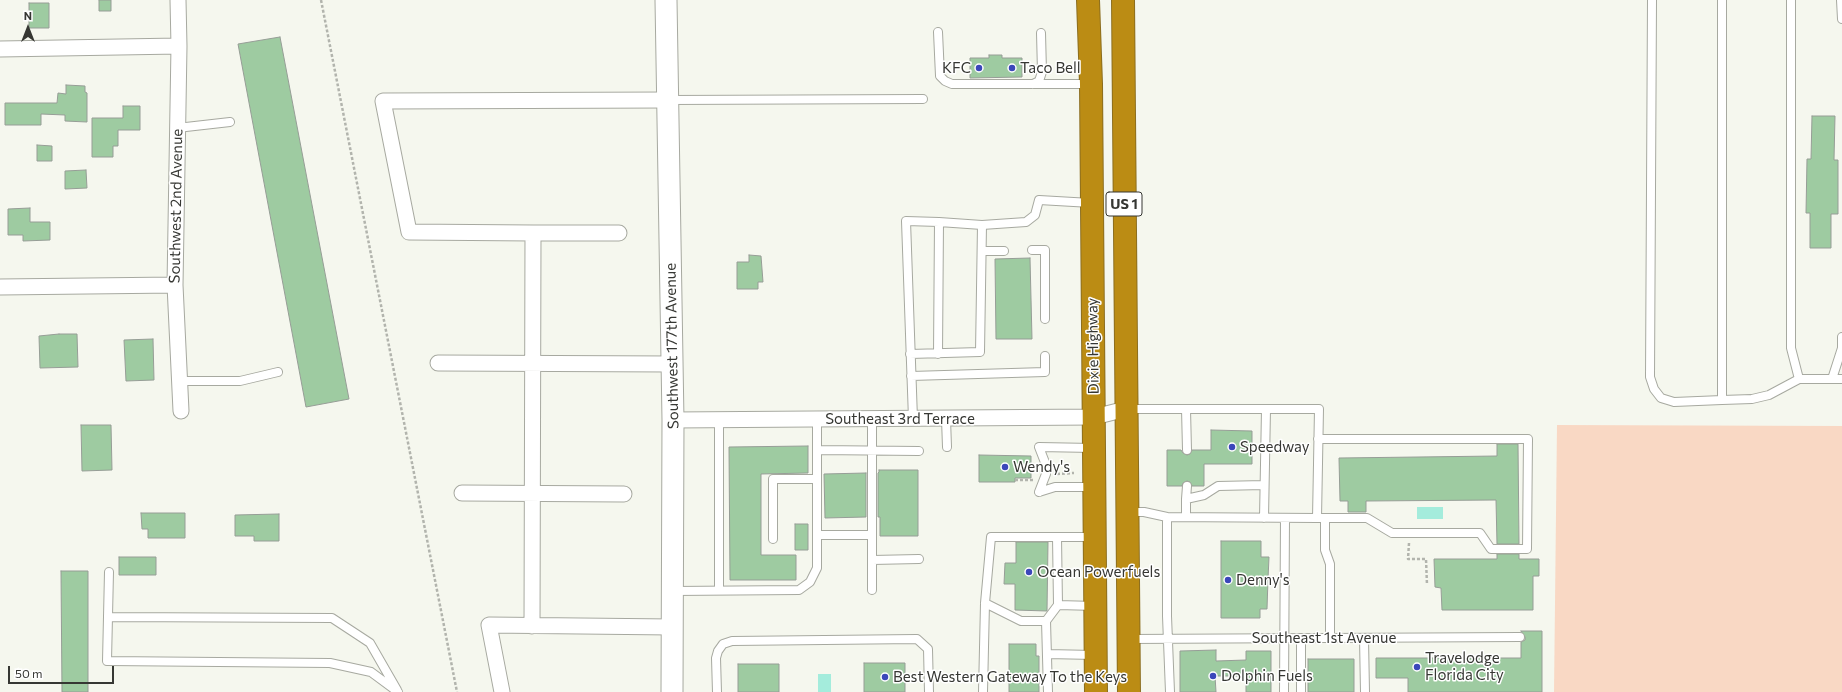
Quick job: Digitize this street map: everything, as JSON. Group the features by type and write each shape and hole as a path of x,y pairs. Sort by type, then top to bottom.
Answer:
{"highway":[{"name":"Dixie Highway","path":"1088,0 1091,84 1096,692"},
{"name":"US 1","path":"1123,0 1129,692"}],"main road":[{"name":"Southwest 177th Avenue","path":"666,0 672,364 672,692"}],"street":[{"name":"Southwest 2nd Avenue","path":"178,0 179,46 175,285 181,411"},
{"path":"0,50 179,46"},
{"path":"619,233 408,232 382,101 668,100"},
{"path":"532,626 531,494 534,233"},
{"path":"0,287 175,285"},
{"path":"438,363 672,364"},
{"name":"Southeast 3rd Terrace","path":"672,420 1094,417 1126,409"},
{"path":"462,493 624,494"},
{"path":"502,692 489,625 672,627"}],"lane":[{"path":"1652,0 1650,377 1654,389 1661,398 1674,402 1752,399 1769,395 1800,379 1842,379"},
{"path":"1722,0 1722,400"},
{"path":"1791,0 1790,348 1800,379"},
{"path":"1841,0 1842,19"},
{"path":"938,32 940,76 945,81 952,84 1091,84"},
{"path":"1033,84 1039,81 1042,72 1041,33"},
{"path":"668,100 923,99"},
{"path":"177,128 230,122"},
{"path":"914,419 910,354 906,221 982,225 1026,222 1035,215 1039,200 1092,204"},
{"path":"938,354 939,222"},
{"path":"910,354 980,352 982,225"},
{"path":"1032,250 1045,250 1045,319"},
{"path":"982,251 1004,251"},
{"path":"1832,379 1842,348 1842,337"},
{"path":"911,376 1045,372 1045,356"},
{"path":"180,381 240,381 278,372"},
{"path":"1186,408 1187,450"},
{"path":"1126,409 1319,409 1318,439 1321,518 1325,550 1330,564 1330,638"},
{"path":"1264,518 1266,409"},
{"path":"672,590 799,590 810,582 817,568 817,419"},
{"path":"872,419 872,590"},
{"path":"946,419 947,447"},
{"path":"719,420 719,590"},
{"path":"1128,512 1144,512 1167,518 1367,518 1392,533 1480,534 1491,549 1527,549 1528,439 1318,439"},
{"path":"1094,448 1039,447 1046,465 1046,474 1039,492 1055,487 1095,487"},
{"path":"817,450 919,451"},
{"path":"772,539 772,479 817,479"},
{"path":"1186,499 1204,495 1218,486 1264,485"},
{"path":"1186,518 1187,486"},
{"path":"1167,518 1170,692"},
{"path":"1284,692 1285,518"},
{"path":"817,535 872,535"},
{"path":"983,692 985,602 991,536 1094,538"},
{"path":"1048,692 1046,621 1058,605 1057,537"},
{"path":"872,560 919,559"},
{"path":"109,572 107,662 330,663 371,672 398,692"},
{"path":"985,602 1021,621 1046,621"},
{"path":"1058,605 1096,606"},
{"path":"108,617 332,618 370,643 398,692"},
{"name":"Southeast 1st Avenue","path":"1128,639 1520,637"},
{"path":"1300,638 1301,692"},
{"path":"1364,638 1365,692"},
{"path":"717,692 716,658 718,651 723,644 732,641 917,639 928,649 929,692"},
{"path":"1047,654 1096,655"}],"path":[{"path":"321,0 457,692"},
{"path":"1050,474 1074,473"},
{"path":"1015,480 1034,480 1034,474"},
{"path":"1410,533 1408,559 1426,559 1427,585"}],"shaded area":[{"path":"1557,425 1842,426 1842,692 1554,692"}],"water":[{"path":"1417,507 1443,507 1443,519 1417,519"},
{"path":"818,674 831,674 831,692 818,692"}],"building":[{"path":"99,0 111,0 111,11 99,11"},
{"path":"29,3 49,3 49,28 29,28"},
{"path":"280,37 349,399 306,407 238,44"},
{"path":"989,55 1002,55 1002,58 1022,58 1022,77 970,78 970,58 989,58"},
{"path":"66,85 85,86 85,92 87,93 87,122 65,121 65,115 41,114 41,125 5,125 5,103 57,103 58,93 66,94"},
{"path":"123,106 140,106 140,130 118,130 118,146 113,146 113,157 92,157 92,118 123,118"},
{"path":"1812,116 1835,116 1834,160 1838,160 1838,214 1831,214 1831,248 1810,248 1810,213 1806,213 1807,159 1811,159"},
{"path":"37,145 52,146 52,161 37,161"},
{"path":"86,170 87,188 65,189 65,171"},
{"path":"30,208 30,222 50,222 50,240 23,241 23,235 8,235 8,209"},
{"path":"749,255 761,256 763,282 758,282 758,289 737,289 737,262 749,262"},
{"path":"1030,258 1032,339 996,339 995,259"},
{"path":"77,334 78,367 40,368 39,336"},
{"path":"153,339 154,380 126,381 124,340"},
{"path":"81,425 111,425 112,470 82,471"},
{"path":"1211,430 1252,431 1252,464 1204,464 1204,486 1192,486 1190,482 1187,481 1183,483 1182,486 1167,486 1167,450 1181,450 1187,455 1190,454 1192,450 1211,450"},
{"path":"1497,444 1518,444 1519,544 1497,544 1496,500 1366,501 1366,512 1348,512 1348,501 1340,501 1339,458 1497,456"},
{"path":"808,446 808,473 761,474 761,555 796,555 796,580 730,580 729,447"},
{"name":"Wendy's","path":"979,455 1031,456 1031,478 1015,478 1015,482 979,482"},
{"path":"879,470 918,470 918,536 880,536 880,517 878,517"},
{"path":"866,473 866,517 825,518 824,474"},
{"path":"141,513 185,513 185,538 148,538 148,529 142,529"},
{"path":"279,514 279,541 254,541 254,536 235,536 235,515"},
{"path":"795,524 808,524 808,550 795,550"},
{"path":"1221,541 1261,541 1261,557 1269,557 1267,609 1260,609 1260,618 1221,618"},
{"path":"1016,542 1048,542 1047,611 1015,610 1015,584 1004,584 1005,563 1016,563"},
{"path":"1497,554 1519,554 1519,559 1539,559 1539,576 1533,576 1533,610 1442,610 1441,588 1435,587 1434,559 1497,559"},
{"path":"119,557 156,557 156,575 119,575"},
{"path":"61,571 88,571 88,692 62,692"},
{"path":"1521,631 1542,631 1542,692 1408,692 1408,678 1376,678 1376,658 1521,658 1521,642 1525,640 1525,637"},
{"path":"1009,644 1036,644 1036,656 1039,656 1039,692 1009,692"},
{"path":"1216,650 1216,661 1246,660 1246,651 1271,651 1271,692 1246,692 1246,676 1215,676 1216,692 1180,692 1180,651"},
{"path":"1308,659 1354,659 1354,692 1308,692"},
{"name":"Best Western Gateway To the Keys","path":"864,663 905,663 905,692 864,692"},
{"path":"738,664 779,664 779,692 738,692"}],"place":[{"name":"KFC","path":"979,68"},
{"name":"Taco Bell","path":"1012,68"},
{"name":"Speedway","path":"1232,447"},
{"name":"Wendy's","path":"1005,467"},
{"name":"Ocean Powerfuels","path":"1029,572"},
{"name":"Denny's","path":"1228,580"},
{"name":"Travelodge Florida City","path":"1417,667"},
{"name":"Dolphin Fuels","path":"1213,676"},
{"name":"Best Western Gateway To the Keys","path":"885,677"}]}
